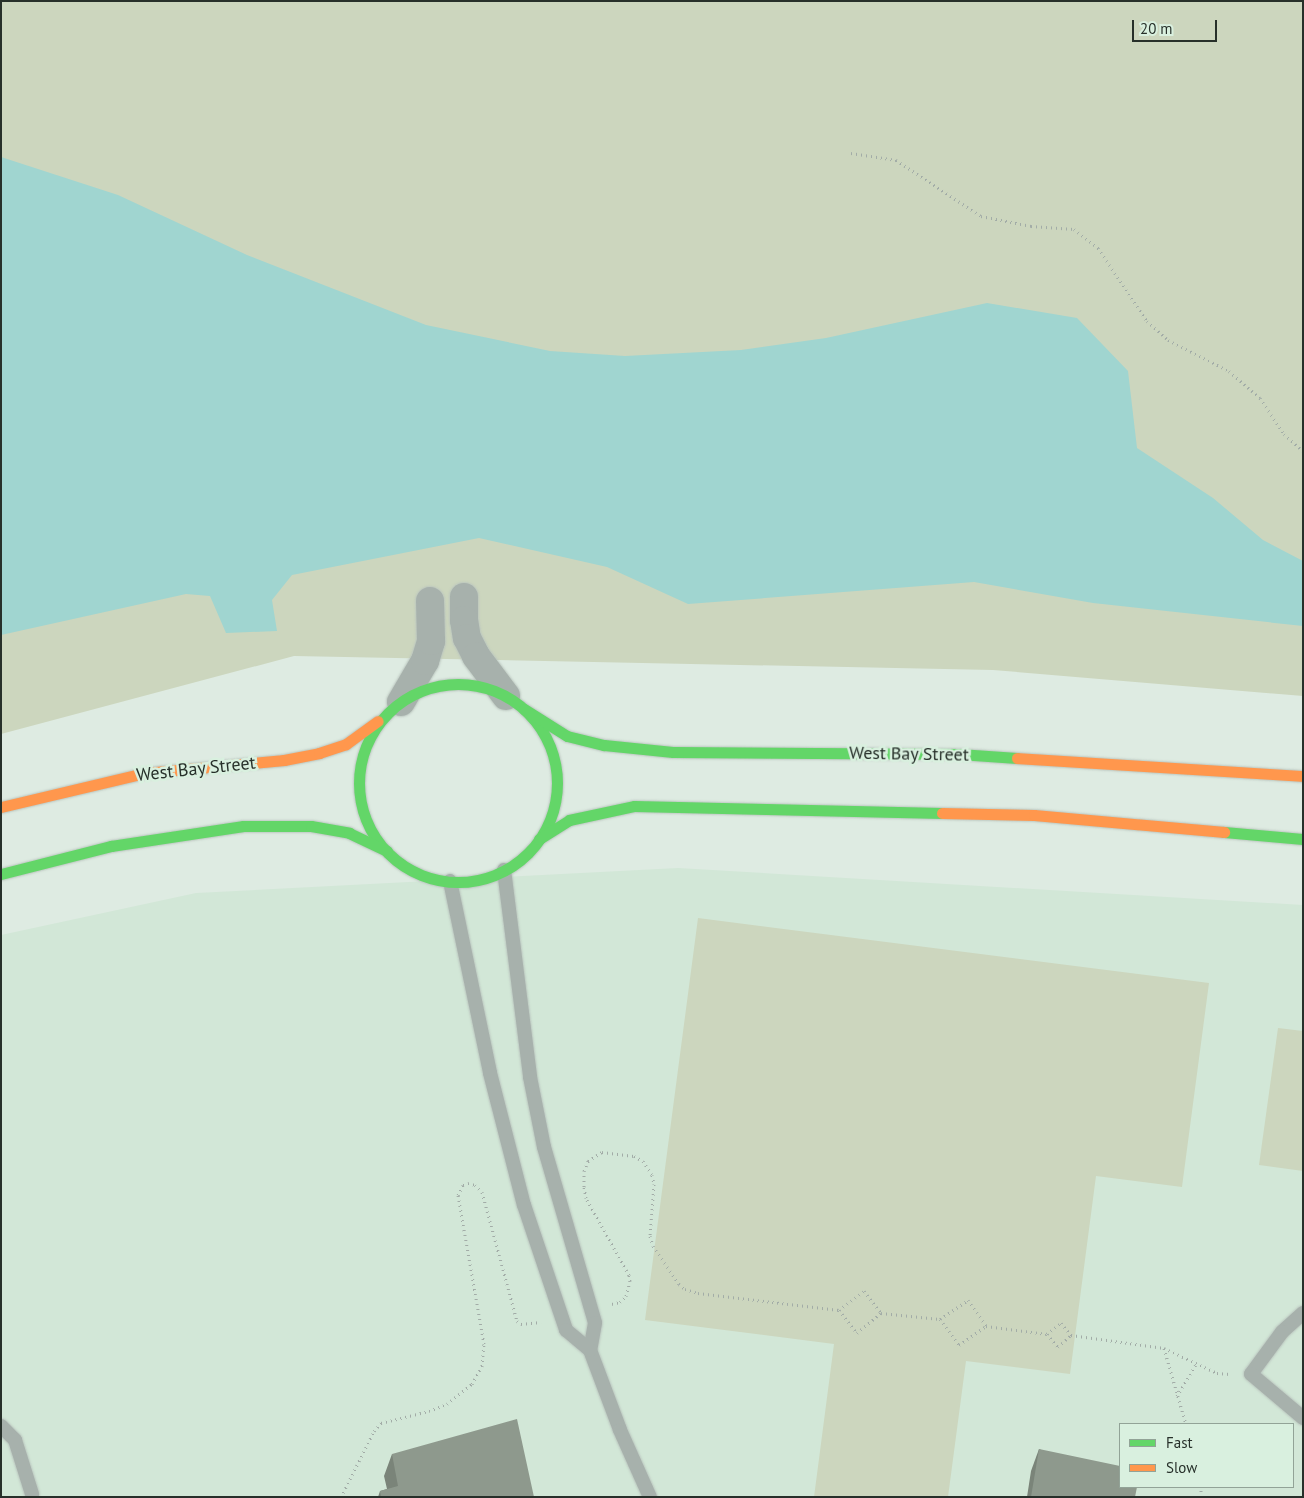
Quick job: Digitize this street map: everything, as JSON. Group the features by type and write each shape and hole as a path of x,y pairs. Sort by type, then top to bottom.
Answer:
{"main road":[{"name":"West Bay Street","path":"1,807 145,773 284,760 319,753 346,744 392,709 420,692 442,685 464,684 486,688 515,703 567,736 604,745 673,752 959,754 1303,776"},
{"path":"1,874 111,846 200,830 243,826 311,826 349,833 388,852 416,872 450,881 478,879 504,870 517,862 539,839 547,826 556,796 555,764 544,734 515,703"},
{"path":"388,852 376,838 368,823 362,806 359,781 363,755 371,735 392,709"},
{"path":"539,839 569,820 634,806 663,804 1034,815 1303,839"}],"street":[{"path":"464,597 464,620 467,638 476,656 515,703"},
{"path":"392,709 425,661 431,642 430,601"}],"lane":[{"path":"504,870 520,1011 536,1113 557,1194 595,1323 590,1350"},
{"path":"450,881 511,1162 566,1330 590,1350 635,1466 650,1497"},
{"path":"1303,1313 1282,1332 1251,1374 1303,1418"},
{"path":"1,1426 15,1440 32,1494"}],"path":[{"path":"851,154 896,160 981,216 1032,226 1074,229 1098,248 1147,321 1168,340 1229,372 1260,398 1284,434 1303,451"},
{"path":"587,1296 612,1304 620,1302 626,1296 630,1281 586,1198 584,1171 588,1161 602,1152 634,1156 642,1161 652,1175 654,1184 650,1236 653,1246 679,1284 685,1289 698,1293 839,1310 864,1291 882,1313"},
{"path":"341,1497 374,1431 381,1424 447,1404 472,1384 482,1366 484,1344 458,1195 463,1186 476,1184 482,1192 516,1321 521,1324 562,1319"},
{"path":"839,1310 856,1333 882,1313 940,1319 968,1300 986,1326"},
{"path":"940,1319 959,1345 986,1326 1048,1334 1058,1347 1071,1335"},
{"path":"1048,1334 1061,1323 1071,1335 1164,1348 1217,1373 1251,1374"},
{"path":"1164,1348 1186,1423"},
{"path":"1177,1396 1197,1363"}],"shaded area":[{"path":"1,1 1303,1 1303,696 993,670 294,656 1,734"},
{"path":"678,868 1303,905 1303,1497 1,1497 1,935 196,893"},
{"path":"698,918 1209,983 1182,1187 1096,1176 1070,1374 966,1361 948,1497 814,1497 834,1344 645,1320"},
{"path":"1278,1028 1303,1031 1303,1171 1259,1165"}],"water":[{"path":"1,157 118,195 247,255 426,325 550,351 625,356 741,350 826,338 987,303 1077,318 1128,371 1137,448 1213,498 1263,540 1303,561 1303,626 1093,603 974,582 688,604 607,567 479,538 292,575 272,600 277,631 226,633 210,596 186,594 1,635"}],"building":[{"path":"517,1419 534,1497 381,1497 380,1491 398,1486 392,1454"},
{"path":"1039,1449 1119,1466 1119,1488 1137,1488 1135,1497 1031,1497"}],"traffic: fast":[{"path":"458,684 477,686 496,692 513,701 528,713 540,728 549,745 555,764 557,783 555,802 549,821 540,838 528,853 513,865 496,874 477,880 458,882 439,880 420,874 403,865 388,853 376,838 367,821 361,802 359,783 361,764 367,745 376,728 388,713 403,701 420,692 439,686 458,684"},
{"path":"524,709 567,736 604,745 673,752 959,754 1017,758"},
{"path":"539,839 569,820 634,806 942,813"},
{"path":"1,874 111,846 243,826 311,826 349,833 387,851"},
{"path":"1224,832 1303,839"}],"traffic: slow":[{"path":"1,807 145,773 284,760 319,753 346,744 378,721"},
{"path":"1017,758 1303,776"},
{"path":"942,813 1034,815 1224,832"}]}
